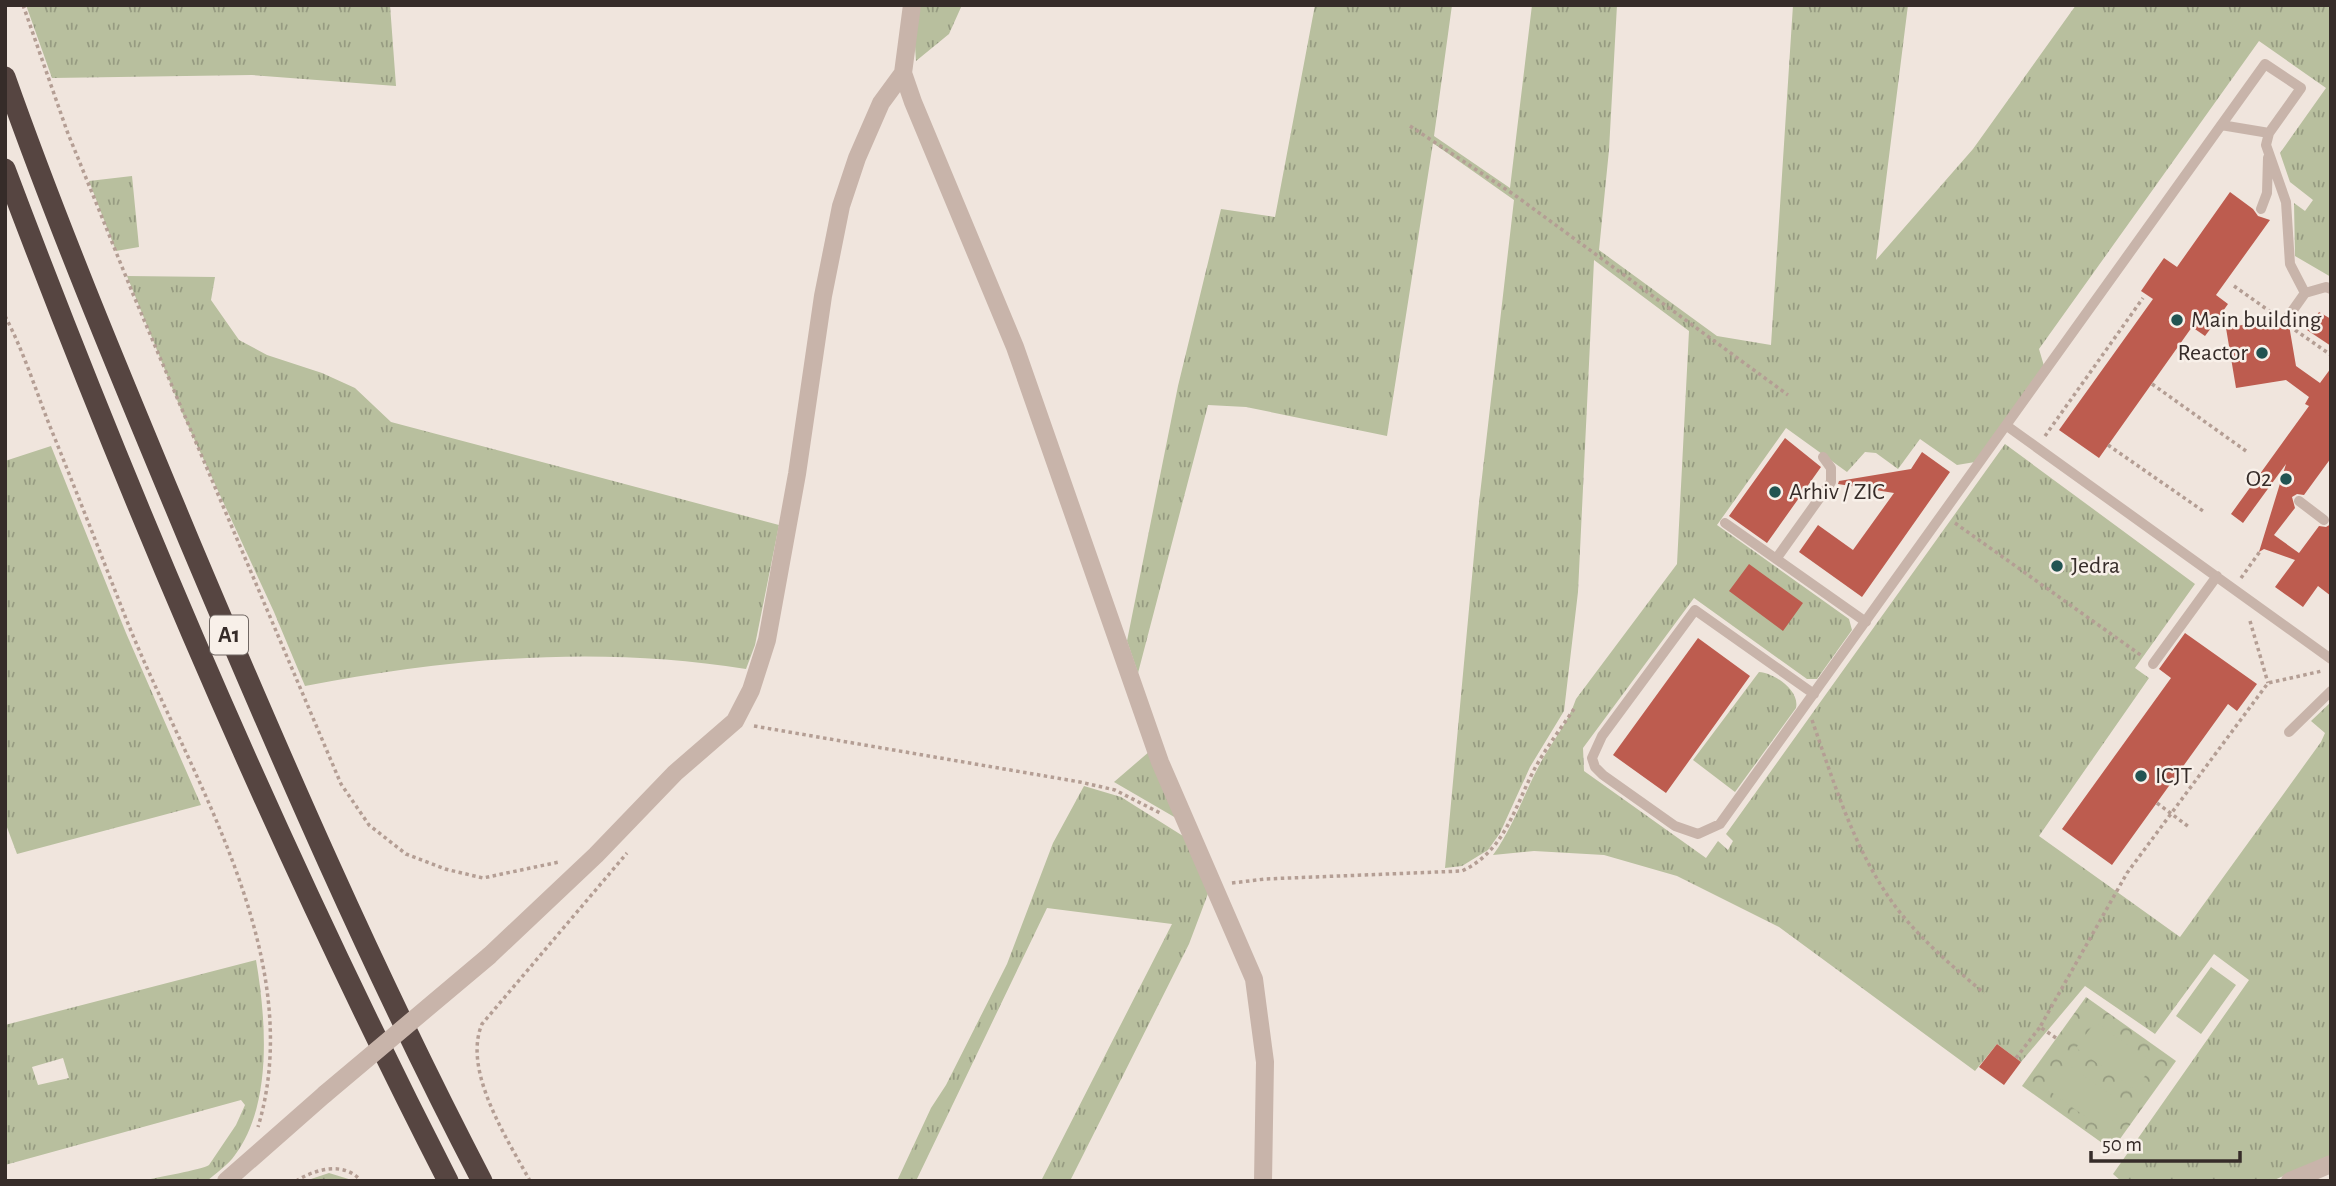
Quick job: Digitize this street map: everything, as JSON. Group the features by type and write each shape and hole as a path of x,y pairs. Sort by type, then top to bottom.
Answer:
{"highway":[{"name":"A1","path":"5,77 126,390 242,666 416,1054 482,1181"},
{"name":"A1","path":"5,169 92,398 205,666 390,1068 448,1181"}],"street":[{"path":"226,1181 255,1153 489,956 596,855 675,773 735,721 751,690 766,640 797,474 822,296 841,206 857,158 881,103 902,72 912,5"},
{"path":"902,72 1015,348 1160,762 1217,887 1254,979 1265,1062 1263,1181"},
{"path":"2290,1181 2331,1164"}],"lane":[{"path":"1814,694 1695,610 1602,736 1592,758 1603,775 1675,826 1698,834 1720,824 1814,694 1866,622 1943,514 2007,426 2265,64 2301,88 2269,133 2266,145 2284,194 2290,264 2305,293"},
{"path":"2221,125 2269,133"},
{"path":"2261,209 2267,193 2269,155"},
{"path":"2286,320 2305,293 2326,287 2331,289"},
{"path":"2007,426 2331,659"},
{"path":"1776,559 1831,482 1831,468 1823,457"},
{"path":"2299,501 2324,520"},
{"path":"1725,523 1866,622"},
{"path":"2152,664 2217,576"},
{"path":"2289,732 2331,691"}],"path":[{"path":"23,5 67,131 133,294 341,784 369,825 406,854 445,869 483,877 561,862"},
{"path":"1410,126 1516,196 1788,395"},
{"path":"2234,286 2286,320 2331,355"},
{"path":"2037,447 2143,298"},
{"path":"5,316 138,648 239,876 260,948 267,999 267,1086 255,1138 255,1153"},
{"path":"2152,384 2246,451"},
{"path":"2108,445 2203,511"},
{"path":"1943,514 2152,664"},
{"path":"2261,550 2238,591 2268,683"},
{"path":"2016,1058 2040,1027 2127,873 2268,683 2331,669"},
{"path":"1806,705 1839,796 1877,878 1917,932 1984,993"},
{"path":"1217,887 1265,879 1462,871 1478,863 1493,850 1510,824 1541,757 1574,709"},
{"path":"735,721 1115,790 1155,810 1193,839"},
{"path":"2157,803 2189,827"},
{"path":"530,1181 486,1094 477,1037 482,1024 629,850"},
{"path":"2040,1027 2056,1038"},
{"path":"296,1181 325,1168 342,1169 361,1181"}],"green space":[{"path":"26,5 390,5 396,86 252,75 52,78"},
{"path":"919,5 962,5 949,34 916,61 914,30"},
{"path":"1315,5 1452,5 1434,136 1510,188 1532,5 1617,5 1609,150 1599,250 1717,336 1771,345 1793,5 1908,5 1876,260 1973,149 2076,5 2331,5 2331,277 2295,256 2294,203 2305,211 2313,200 2290,182 2280,153 2326,88 2259,41 2039,349 2044,366 1975,462 1957,465 1920,439 1898,469 1876,453 1865,452 1847,472 1786,428 1717,525 1849,619 1852,630 1817,679 1807,679 1694,598 1583,748 1584,771 1706,858 1718,841 1728,850 1733,841 1726,834 2005,444 2195,584 2135,668 2149,678 2039,836 2180,937 2321,742 2325,733 2311,721 2331,702 2331,1155 2272,1181 2121,1181 2113,1174 2249,980 2214,954 2155,1034 2085,986 2021,1062 1997,1044 1975,1071 1779,927 1677,876 1604,855 1534,851 1493,855 1576,699 1677,564 1689,331 1594,260 1578,592 1564,711 1530,767 1500,833 1488,850 1462,866 1445,868 1478,512 1514,200 1433,143 1387,436 1246,407 1208,405 1138,673 1127,641 1178,386 1221,209 1275,217"},
{"path":"132,176 139,247 116,251 89,181"},
{"path":"127,276 215,277 211,300 239,340 267,355 322,373 355,388 391,422 779,525 755,645 746,669 635,658 525,658 415,668 305,686 184,417"},
{"path":"51,446 126,633 201,805 17,854 5,822 5,461"},
{"path":"1759,672 1785,684 1794,695 1796,708 1735,792 1693,760"},
{"path":"1150,751 1176,818 1114,782"},
{"path":"1084,786 1121,797 1183,836 1209,891 1189,944 1070,1181 1041,1181 1172,924 1047,908 916,1181 897,1181 931,1108 946,1085 1007,964 1053,843"},
{"path":"256,960 262,1008 264,1060 256,1111 247,1134 232,1159 207,1181 143,1181 209,1165 236,1125 245,1105 241,1100 5,1165 5,1025","holes":["63,1058 69,1078 38,1085 32,1067"]},
{"path":"2211,967 2236,985 2201,1034 2176,1016"},
{"path":"2086,997 2176,1061 2112,1150 2022,1086"},
{"path":"2095,1022 2154,1063 2135,1090 2076,1048"},
{"path":"2066,1063 2124,1104 2105,1131 2047,1089"},
{"path":"329,1173 355,1181 305,1181"}],"building":[{"name":"Main building","path":"2230,192 2258,216 2270,220 2216,295 2228,304 2211,328 2205,336 2192,327 2099,458 2059,430 2153,299 2141,291 2164,258 2177,267"},
{"path":"2319,312 2331,319 2331,346 2307,330"},
{"path":"2280,318 2289,325 2296,366 2320,383 2331,368 2331,458 2304,495 2297,494 2292,497 2295,508 2274,535 2299,553 2319,526 2326,527 2331,524 2331,596 2318,586 2303,607 2275,587 2295,560 2264,549 2259,552 2286,464 2243,523 2231,514 2309,406 2305,404 2309,397 2286,380 2236,388 2226,328"},
{"name":"Arhiv / ZIC","path":"1785,438 1821,467 1767,543 1729,516"},
{"path":"1922,452 1950,472 1862,597 1799,552 1818,525 1853,550 1894,493 1838,484 1839,481 1911,469"},
{"path":"1749,564 1803,603 1783,631 1729,591"},
{"name":"ICJT","path":"2185,633 2257,684 2237,711 2228,704 2112,865 2062,829 2171,678 2159,669"},
{"path":"1698,638 1750,676 1666,793 1613,755"},
{"path":"1997,1044 2021,1062 2004,1085 1979,1067"}],"place":[{"name":"Main building","path":"2177,320"},
{"name":"Reactor","path":"2262,353"},
{"name":"O2","path":"2286,479"},
{"name":"Arhiv / ZIC","path":"1775,492"},
{"name":"Jedra","path":"2057,566"},
{"name":"ICJT","path":"2141,776"}]}
